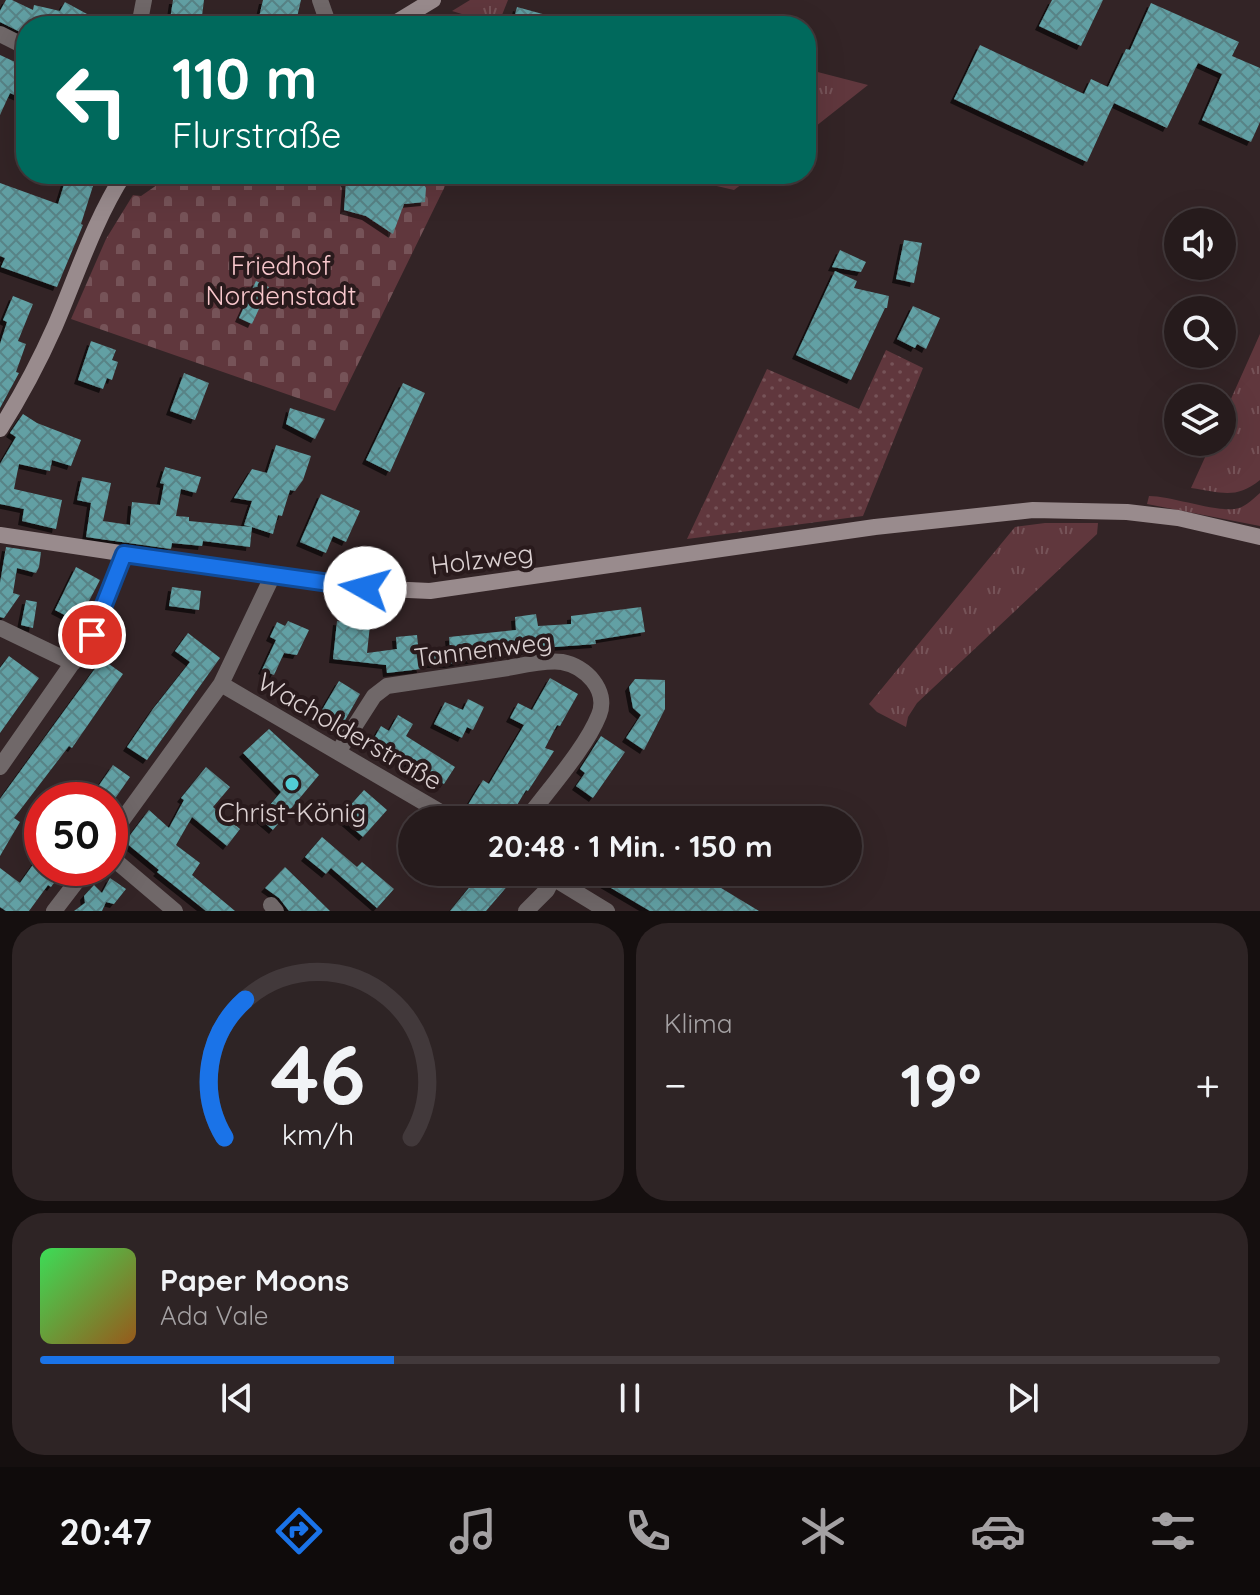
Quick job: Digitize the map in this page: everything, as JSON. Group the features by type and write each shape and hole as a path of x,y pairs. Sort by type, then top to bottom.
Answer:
{"main road":[{"path":"407,16 433,0"},
{"path":"0,429 20,399 97,223 118,184"},
{"name":"Holzweg","path":"0,535 272,577 365,588 430,591 875,527 1033,510 1127,512 1178,518 1260,537"}],"street":[{"path":"0,767 92,635 124,554"},
{"path":"128,812 221,684 272,577"},
{"path":"0,628 73,663"},
{"name":"Tannenweg","path":"338,752 374,696 387,686 559,661 572,664 596,685 601,696 599,716 536,806"},
{"name":"Wacholderstraße","path":"221,684 430,806"},
{"path":"128,871 175,911"},
{"path":"54,911 73,886"},
{"path":"526,911 547,886"},
{"path":"566,886 607,911"}],"green space":[{"path":"470,0 508,0 502,16 468,16 452,11"},
{"path":"816,72 868,85 816,126"},
{"name":"Friedhof Nordenstadt","path":"158,184 446,184 335,411 71,319 106,239 133,195 141,196"},
{"path":"708,184 742,184 734,190"},
{"path":"1260,334 1260,480 1235,492 1191,488 1206,456 1236,456 1236,388"},
{"path":"886,350 923,368 863,516 687,539 767,369 859,409"},
{"path":"1260,493 1260,526 1147,504 1149,496 1231,509 1244,506"},
{"path":"1045,523 1098,523 1097,534 917,703 906,727 877,712 869,704 1015,527"}],"building":[{"path":"6,0 33,10 34,5 60,11 65,2 91,16 16,16 16,30 0,22 0,11"},
{"path":"173,0 204,0 202,16 171,16"},
{"path":"263,0 301,0 297,16 259,16"},
{"path":"1052,0 1103,0 1081,46 1039,26"},
{"path":"1151,3 1239,42 1232,56 1260,68 1260,122 1251,142 1202,120 1222,74 1198,63 1167,128 1114,103 1087,162 954,99 980,45 1084,94 1091,79 1108,87 1126,49 1130,50"},
{"path":"517,7 550,16 515,16"},
{"path":"0,55 16,62 16,96 10,93 0,115"},
{"path":"0,183 58,204 64,184 93,186 83,225 57,287 1,267 5,258 0,256"},
{"path":"346,184 424,184 426,188 425,202 404,204 393,234 366,216 344,210"},
{"path":"904,240 922,243 914,283 896,279"},
{"path":"840,250 866,262 861,272 832,267"},
{"path":"835,271 857,281 854,288 889,296 887,308 851,380 796,355"},
{"path":"256,281 269,287 252,324 239,318"},
{"path":"13,296 33,304 18,341 26,344 16,372 19,373 0,408 0,344 7,322 3,320"},
{"path":"913,306 940,318 926,349 917,344 915,348 897,339"},
{"path":"91,341 116,350 112,360 118,362 112,380 107,378 103,389 78,380"},
{"path":"184,373 209,383 195,420 170,411"},
{"path":"403,383 425,393 390,472 366,460"},
{"path":"290,408 325,419 315,439 286,424"},
{"path":"23,414 37,423 81,440 71,466 52,460 50,471 19,464 14,489 62,500 56,529 22,521 24,509 0,504 0,464 16,437 10,433"},
{"path":"276,445 311,456 303,480 295,491 290,490 273,534 252,527 250,547 203,541 202,546 172,543 171,549 86,537 91,503 77,500 82,477 111,483 103,521 130,525 132,502 160,505 164,484 160,483 165,467 201,477 196,493 181,489 176,516 189,517 189,521 251,527 244,525 252,501 234,498 252,469 267,473"},
{"path":"321,494 360,511 346,542 333,536 326,553 300,542"},
{"path":"6,547 41,552 36,573 17,568 13,593 20,595 4,618 0,617 0,583"},
{"path":"76,567 100,580 78,622 55,610"},
{"path":"172,587 201,591 199,610 169,606"},
{"path":"26,600 37,602 33,628 21,625"},
{"path":"641,607 645,632 595,640 596,644 541,648 448,664 420,664 421,669 387,673 386,665 333,659 337,621 370,625 367,653 397,649 396,637 417,635 419,653 450,648 449,637 516,630 515,617 536,614 538,626 571,624 571,616"},
{"path":"288,621 309,630 297,655 284,653 274,675 262,670 276,640 270,637 277,622 285,626"},
{"path":"188,633 220,658 147,760 127,747 190,662 175,651"},
{"path":"9,656 39,678 0,733 0,668"},
{"path":"102,659 123,674 72,748 69,746 42,782 24,782 24,805 14,818 20,822 0,856 0,799"},
{"path":"550,678 578,694 545,748 554,751 516,806 468,805 483,780 489,784 524,725 510,718 518,703 532,710"},
{"path":"635,679 665,680 665,709 644,750 626,738 641,715 633,708 629,687"},
{"path":"339,681 360,694 344,722 322,710"},
{"path":"468,699 484,707 473,730 467,727 462,738 434,724 445,702 463,710"},
{"path":"398,715 413,724 406,736 455,767 444,784 372,742 381,726 389,731"},
{"name":"Christ-König","path":"269,729 319,775 273,830 259,818 281,792 243,753"},
{"path":"601,736 625,752 593,798 576,786 585,773 580,769"},
{"path":"113,765 130,777 127,782 101,782"},
{"path":"206,767 230,787 213,807 240,829 227,846 192,817 176,845 200,863 192,875 235,911 206,911 128,844 128,838 149,810 169,828 184,800 181,798"},
{"path":"364,790 387,810 363,837 340,817"},
{"path":"322,837 357,867 362,862 394,889 377,908 331,868 326,874 305,857"},
{"path":"285,867 330,911 289,911 279,898 265,888"},
{"path":"0,868 20,883 24,877 24,886 47,886 29,911 6,911 0,907"},
{"path":"93,886 102,893 106,886 126,889 114,904 106,902 102,911 74,911 85,903 84,896"},
{"path":"471,886 507,886 486,911 450,911"},
{"path":"608,886 718,886 759,911 650,911"}],"place":[{"name":"Christ-König","path":"292,784"}],"route":[{"path":"92,635 124,554 365,588"}]}
